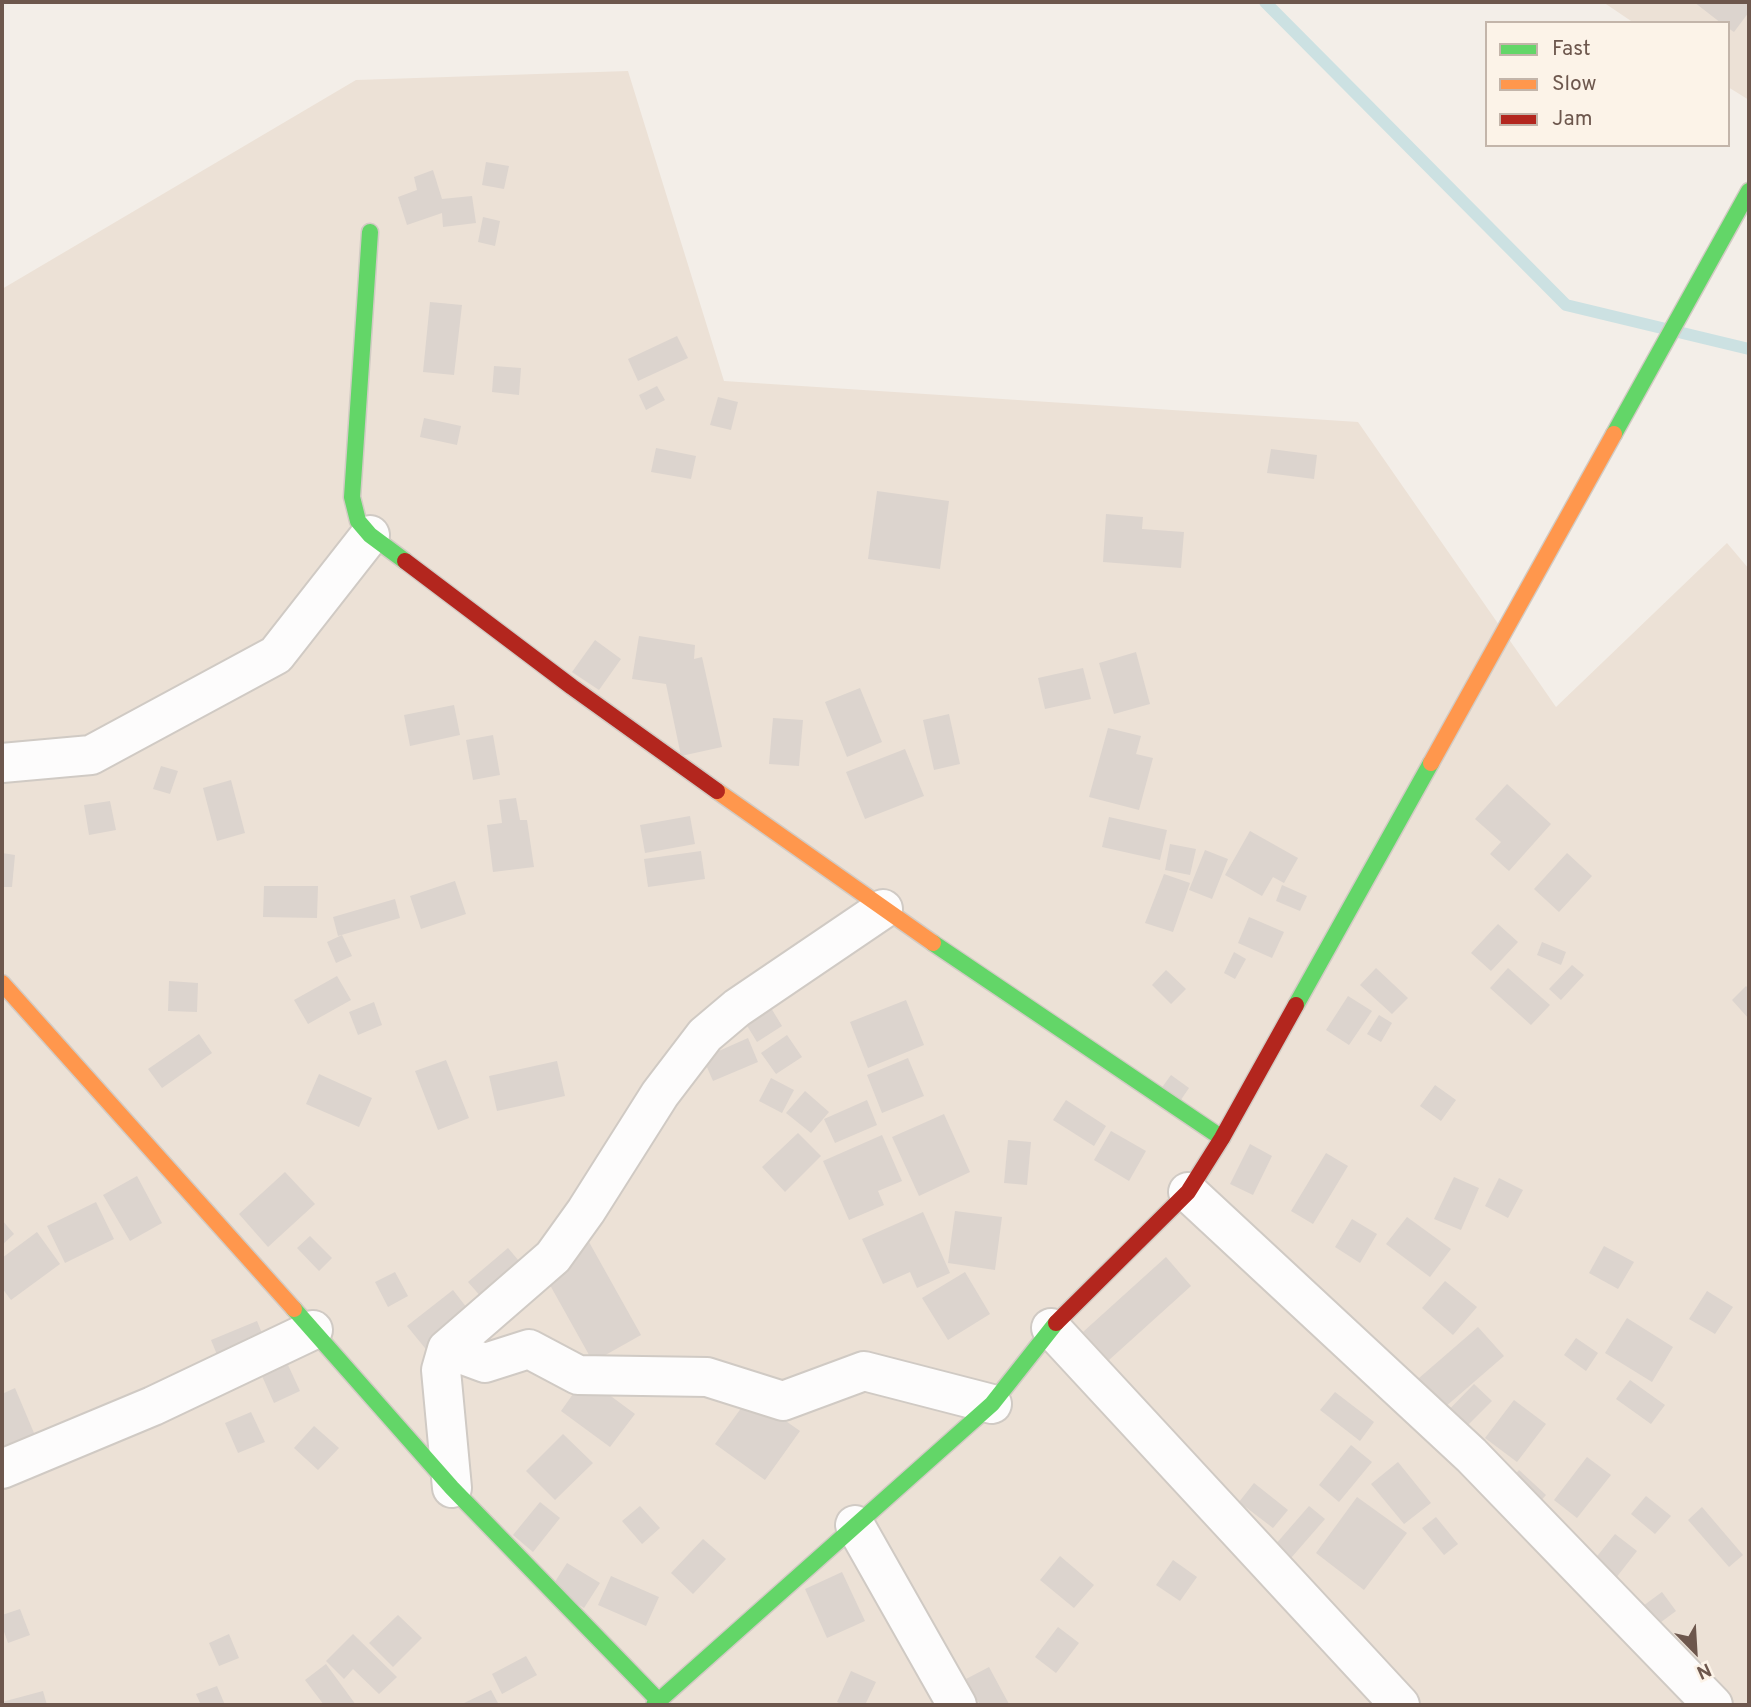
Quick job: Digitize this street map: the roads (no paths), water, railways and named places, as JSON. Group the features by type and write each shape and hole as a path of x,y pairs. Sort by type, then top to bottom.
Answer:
{"street":[{"path":"7,999 313,1330 452,1488 656,1703 992,1404 1051,1328 1188,1192 1222,1138 1749,191"},
{"path":"370,232 352,497 358,521 370,535 572,687 883,909 1222,1138"},
{"path":"2,763 91,755 276,655 370,535"},
{"path":"452,1488 441,1370 447,1349 553,1257 586,1211 660,1094 705,1035 737,1009 883,909"},
{"path":"1188,1192 1471,1455 1713,1705"},
{"path":"1051,1328 1400,1705"},
{"path":"2,1469 153,1406 313,1330"},
{"path":"447,1349 485,1363 529,1349 578,1375 707,1377 783,1401 864,1371 992,1404"},
{"path":"855,1525 957,1705"}],"waterway":[{"path":"1265,2 1566,305 1749,349"}]}
